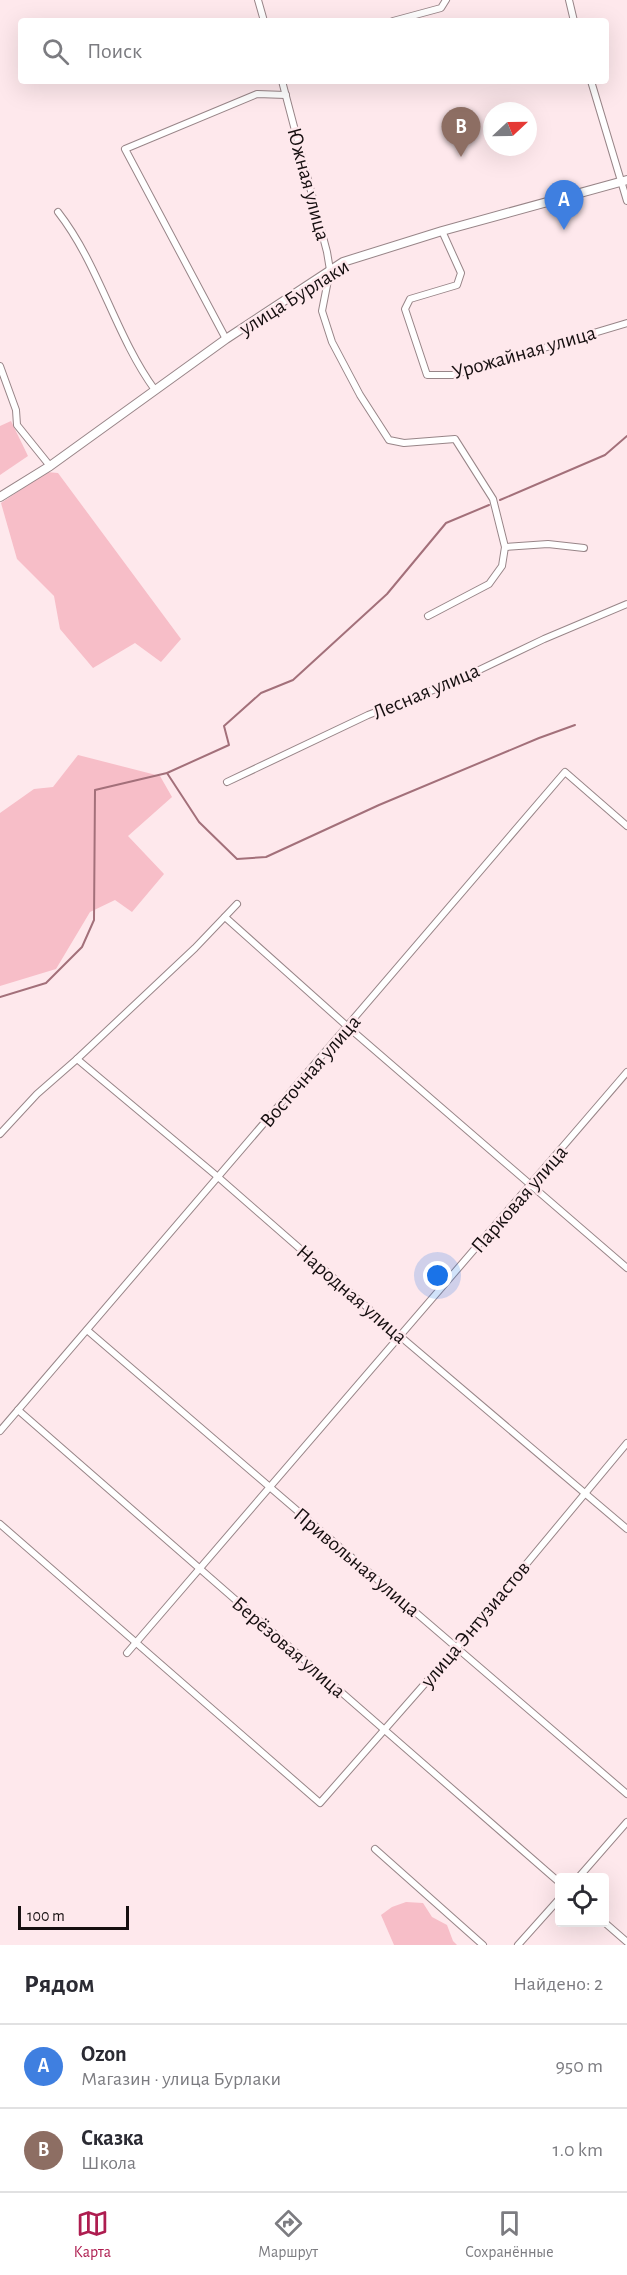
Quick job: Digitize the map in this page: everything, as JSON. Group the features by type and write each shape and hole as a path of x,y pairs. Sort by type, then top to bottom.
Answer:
{"street":[{"path":"258,0 263,18"},
{"path":"404,18 441,8 446,0"},
{"path":"569,0 573,18"},
{"name":"Южная улица","path":"283,84 327,248 330,270 322,311 332,342 374,419 389,440 404,443 454,439 493,499 505,547"},
{"path":"592,84 624,181 627,201"},
{"path":"226,339 124,150 257,94 286,95"},
{"name":"улица Бурлаки","path":"0,497 50,466 226,339 343,262 442,231 624,181"},
{"path":"58,212 76,235 118,325 143,373 156,390"},
{"name":"Урожайная улица","path":"442,231 461,273 457,285 410,299 405,309 427,375 453,375 627,323"},
{"path":"0,366 16,410 17,425 50,466"},
{"path":"428,616 489,584 502,566 505,547 548,544 584,548"},
{"name":"Лесная улица","path":"227,782 368,716 454,682 543,639 627,604"},
{"name":"Восточная улица","path":"0,1431 565,772 627,826"},
{"path":"0,1134 37,1094 77,1059 237,904"},
{"path":"225,917 530,1186 627,1268"},
{"name":"Народная улица","path":"77,1059 218,1177 401,1337 627,1529"},
{"name":"Парковая улица","path":"127,1653 627,1072"},
{"name":"Привольная улица","path":"87,1330 269,1488 458,1646 627,1794"},
{"name":"Берёзовая улица","path":"18,1410 555,1879"},
{"name":"улица Энтузиастов","path":"136,1643 320,1803 458,1646 627,1443"},
{"path":"0,1524 136,1643"},
{"path":"582,1873 627,1822"},
{"path":"375,1849 483,1945"},
{"path":"518,1945 555,1904"},
{"path":"609,1926 627,1942"}],"shaded area":[{"path":"11,421 28,456 0,475 0,426"},
{"path":"47,472 58,473 181,639 161,662 135,643 93,668 60,629 54,596 17,559 1,503"},
{"path":"78,755 160,776 172,797 128,836 164,874 132,912 115,900 90,912 56,969 0,986 0,813 34,789 53,787"},
{"path":"406,1902 423,1903 432,1917 447,1925 457,1945 394,1945 381,1915 392,1907"}],"waterway":[{"path":"500,500 605,455 627,436"},
{"path":"0,997 46,983 82,947 94,920 95,790 167,773 229,745 224,726 261,693 293,680 387,594 446,523 489,505"},
{"path":"167,773 199,822 237,859 266,857 379,805 575,725"}],"place":[{"name":"Сказка","path":"461,157"},
{"name":"Ozon","path":"564,230"}]}
